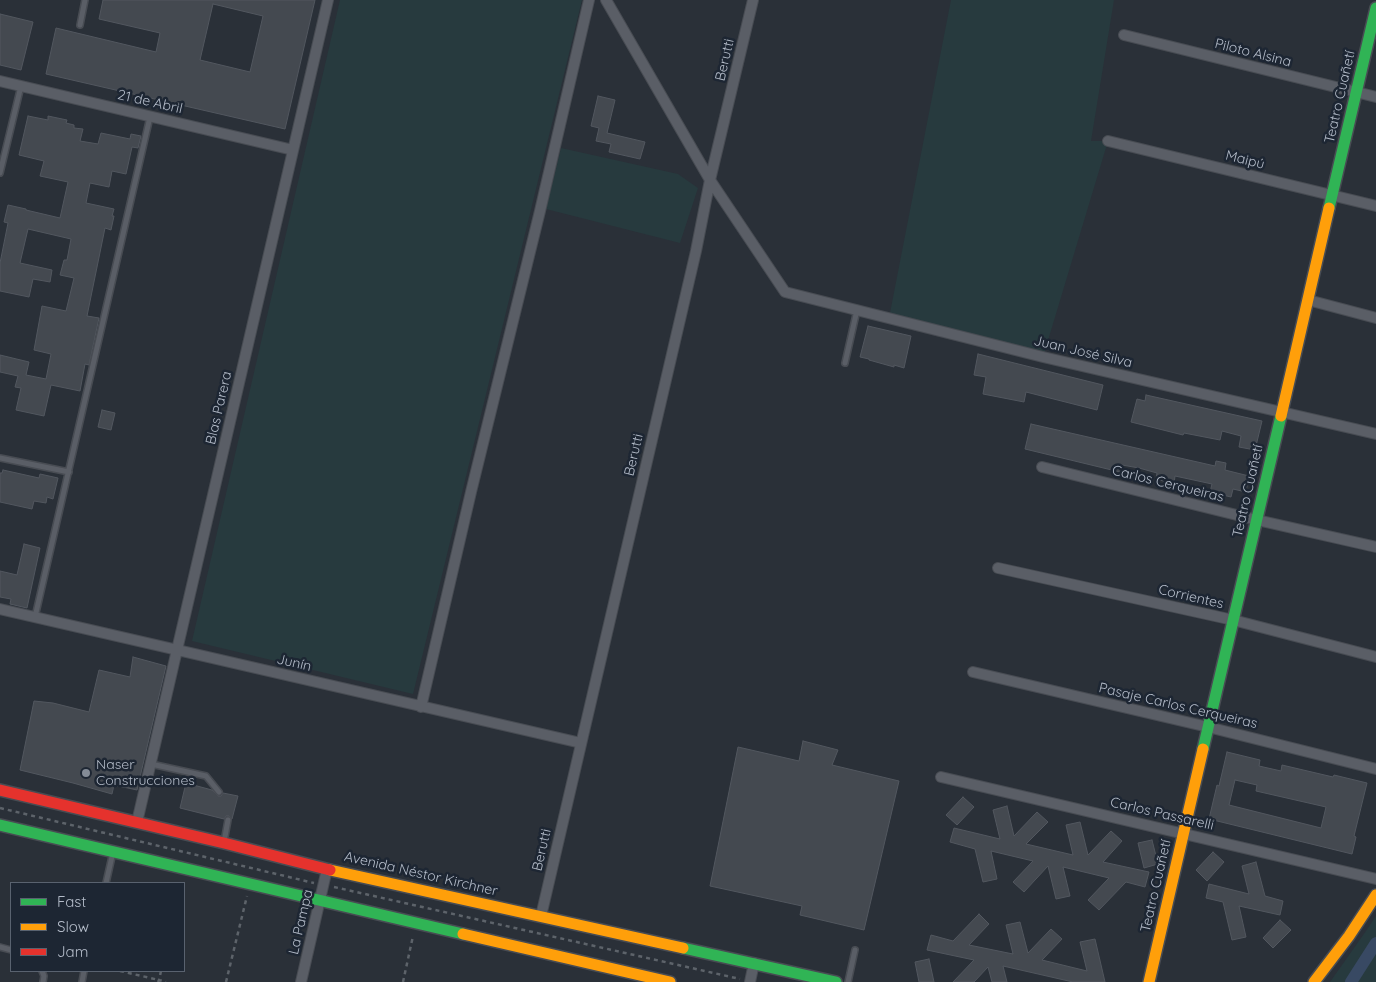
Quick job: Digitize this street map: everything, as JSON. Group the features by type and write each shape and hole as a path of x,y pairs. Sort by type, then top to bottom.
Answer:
{"main road":[{"name":"Teatro Cuañetí","path":"1148,982 1376,8"},
{"name":"Avenida Néstor Kirchner","path":"0,790 327,868 836,982"},
{"path":"0,825 663,981"},
{"path":"1314,982 1349,936 1376,895"}],"street":[{"name":"Blas Parera","path":"137,822 328,0"},
{"path":"421,707 589,0"},
{"path":"606,0 710,180"},
{"name":"Berutti","path":"541,916 753,0"},
{"name":"Piloto Alsina","path":"1124,35 1376,96"},
{"name":"21 de Abril","path":"0,81 293,150"},
{"name":"Maipú","path":"1108,141 1376,206"},
{"name":"Juan José Silva","path":"710,180 785,292 1042,357 1376,434"},
{"path":"1308,300 1376,318"},
{"name":"Carlos Cerqueiras","path":"1042,467 1376,547"},
{"name":"Corrientes","path":"998,568 1233,620 1376,657"},
{"name":"Junín","path":"0,609 581,743"},
{"name":"Pasaje Carlos Cerqueiras","path":"973,672 1208,727 1376,769"},
{"name":"Carlos Passarelli","path":"941,777 1376,879"},
{"name":"La Pampa","path":"301,982 327,868"},
{"path":"750,982 754,963"}],"lane":[{"path":"80,25 86,0"},
{"path":"0,173 21,86"},
{"path":"35,617 150,116"},
{"path":"845,363 857,310"},
{"path":"0,458 69,472"},
{"path":"151,764 206,776 218,792"},
{"path":"224,843 228,820"},
{"path":"106,882 113,852"},
{"path":"848,982 856,950"}],"path":[{"path":"0,808 323,885 750,982"},
{"path":"226,982 250,884"},
{"path":"402,982 416,924"},
{"path":"124,972 166,982"}],"green space":[{"path":"340,0 582,0 413,694 192,641"},
{"path":"951,0 1114,0 1091,141 1108,141 1043,357 889,318"},
{"path":"561,148 678,174 698,188 680,243 546,209"},
{"path":"1376,916 1376,982 1330,982 1366,931"}],"building":[{"path":"103,0 315,0 285,129 46,74 56,28 156,52 160,33 99,19","holes":["213,4 263,16 250,72 200,60"]},
{"path":"0,14 33,22 21,70 0,65"},
{"path":"598,96 615,100 607,133 645,142 640,159 609,152 611,144 596,141 599,128 591,126"},
{"path":"28,116 48,120 48,116 67,120 66,123 74,125 74,128 83,129 80,141 98,144 101,133 130,139 131,134 141,136 138,148 132,147 126,174 112,171 109,187 90,183 86,203 114,209 111,230 105,228 87,316 99,318 89,365 85,364 80,391 51,385 44,416 16,410 21,388 15,387 18,376 0,372 0,355 29,362 26,375 46,379 51,354 34,350 42,306 66,311 74,278 60,275 64,260 67,260 71,239 28,229 20,263 52,270 50,282 33,279 29,297 0,291 0,263 8,223 4,222 8,205 60,218 68,182 40,176 44,161 19,155"},
{"path":"868,326 911,336 904,368 860,357"},
{"path":"978,354 1103,385 1097,410 1026,392 1024,402 983,394 986,377 974,375"},
{"path":"1146,395 1262,421 1255,450 1239,447 1241,436 1222,431 1220,440 1184,433 1183,435 1131,422 1137,399 1145,401"},
{"path":"102,410 115,413 111,430 98,427"},
{"path":"1031,424 1215,466 1216,461 1226,463 1225,470 1249,476 1246,492 1233,489 1231,497 1210,492 1212,484 1175,476 1174,484 1156,479 1157,473 1139,468 1122,465 1120,472 1025,449"},
{"path":"3,470 39,478 40,474 58,478 53,499 47,497 46,503 34,501 32,509 0,502 0,473"},
{"path":"24,544 40,548 27,608 10,604 11,599 0,597 0,571 17,575"},
{"path":"133,657 166,666 137,790 114,785 112,794 20,770 34,701 53,703 89,712 99,670 130,677"},
{"path":"803,741 838,750 832,765 899,781 864,930 800,915 802,906 710,886 738,747 799,761"},
{"path":"1227,752 1260,760 1259,766 1281,771 1282,765 1367,783 1354,836 1356,837 1352,854 1209,819 1217,785 1219,786","holes":["1235,780 1257,785 1256,791 1326,807 1321,828 1229,805"]},
{"path":"186,783 212,790 218,796 221,796 223,793 238,796 232,819 229,816 226,816 224,819 180,808"},
{"path":"963,797 974,807 957,825 946,815"},
{"path":"1007,806 1014,836 1037,812 1048,822 1026,844 1073,855 1066,825 1080,822 1088,855 1111,831 1122,841 1103,862 1149,872 1145,887 1126,882 1099,910 1088,900 1109,878 1063,867 1070,896 1056,899 1048,866 1024,892 1013,882 1033,861 991,851 997,879 983,882 975,849 950,842 954,828 1000,839 993,810"},
{"path":"1152,840 1158,864 1144,868 1138,843"},
{"path":"1213,852 1224,862 1207,881 1196,870"},
{"path":"1256,862 1265,896 1283,901 1280,915 1239,906 1246,937 1232,940 1223,902 1206,898 1209,884 1249,894 1242,866"},
{"path":"979,914 989,924 969,945 1013,954 1006,925 1020,922 1028,953 1051,929 1062,939 1042,960 1087,971 1080,942 1095,939 1105,982 1073,982 1003,966 1007,982 992,982 988,967 974,982 953,982 974,960 927,950 931,935 953,941"},
{"path":"1280,920 1291,930 1273,948 1263,938"},
{"path":"929,959 934,982 919,982 915,962"}],"waterway":[{"path":"1351,982 1376,943"}],"traffic: fast":[{"path":"1329,208 1376,8"},
{"path":"1203,749 1281,416"},
{"path":"0,825 463,934"},
{"path":"683,948 836,982"}],"traffic: slow":[{"path":"1281,416 1329,208"},
{"path":"1149,982 1203,749"},
{"path":"330,870 683,948"},
{"path":"1314,982 1349,936 1376,895"},
{"path":"463,934 670,982"}],"traffic: jam":[{"path":"0,790 330,870"}],"place":[{"name":"Naser Construcciones","path":"86,773"}]}
